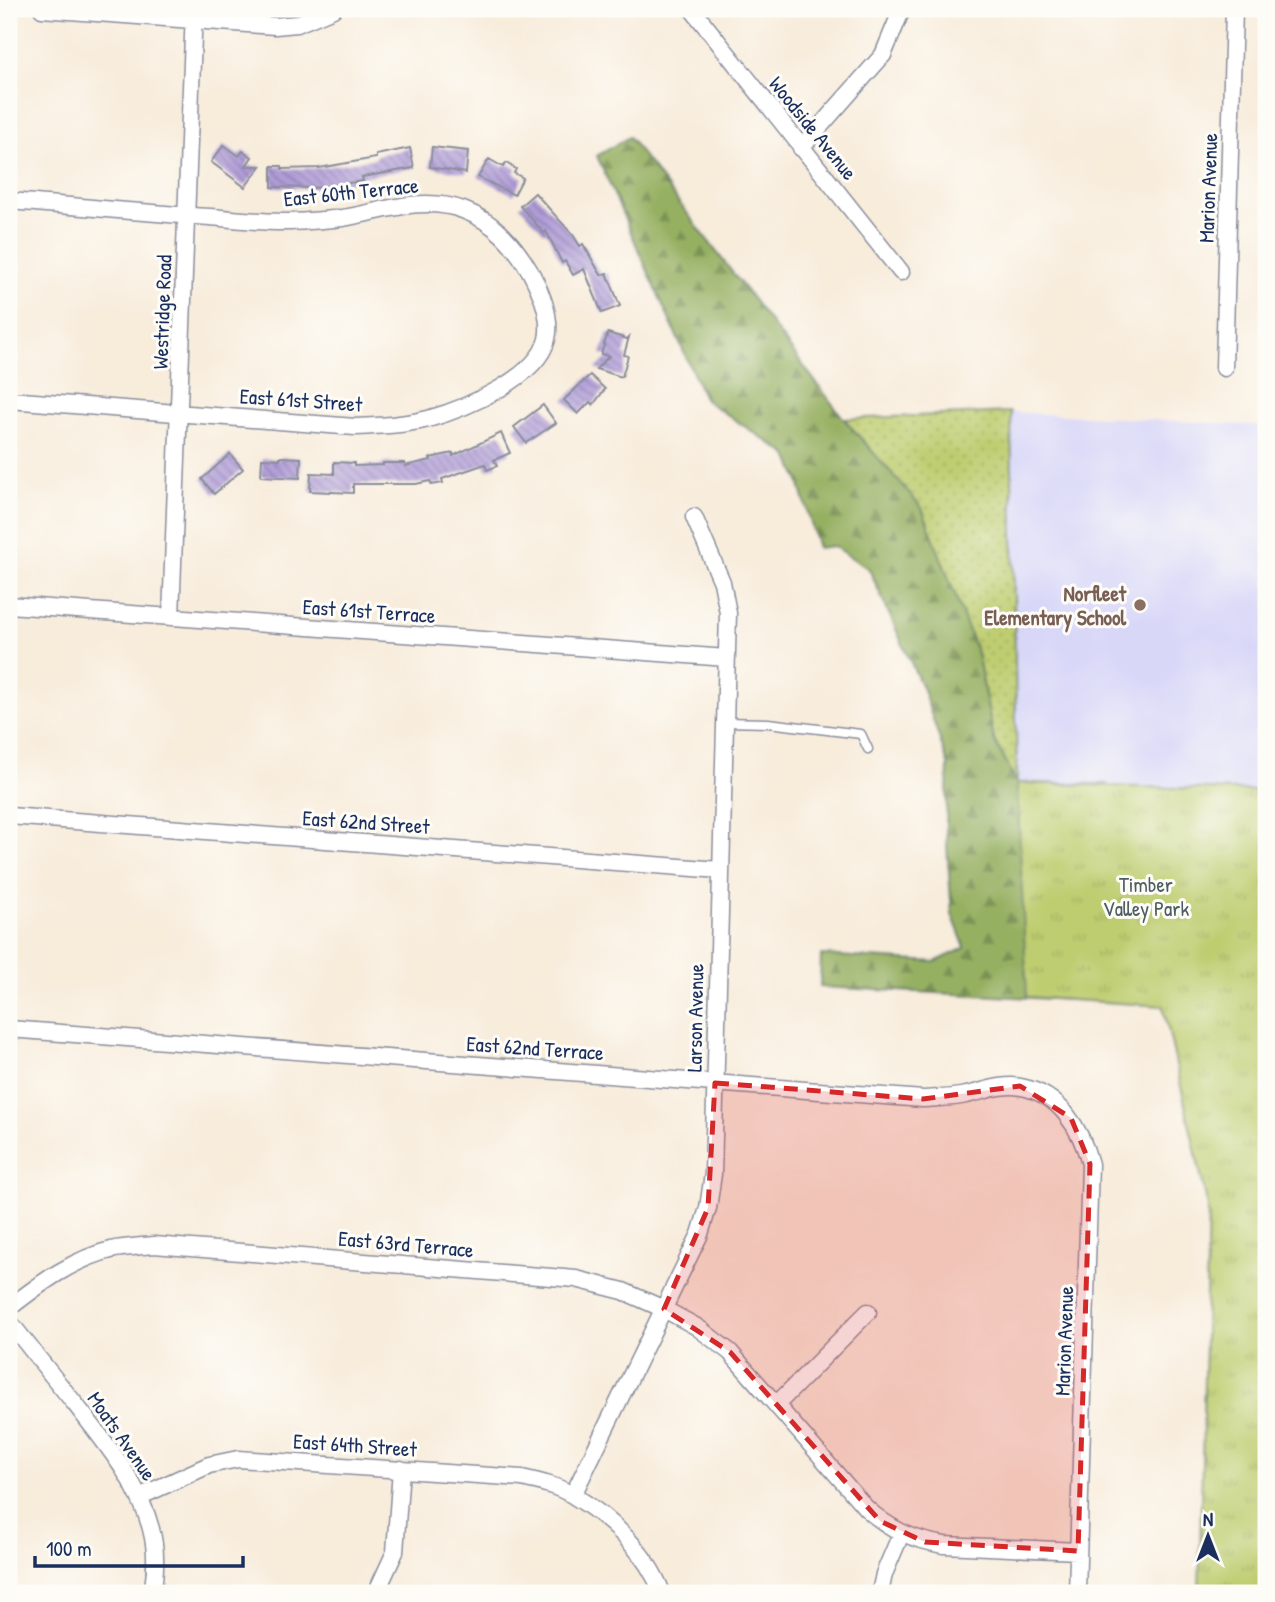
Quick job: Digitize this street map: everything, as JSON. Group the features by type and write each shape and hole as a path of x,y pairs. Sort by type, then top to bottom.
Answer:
{"street":[{"path":"42,9 194,14 275,26 298,24 333,9"},
{"name":"Woodside Avenue","path":"692,9 901,272"},
{"path":"801,148 883,55 902,9"},
{"name":"Marion Avenue","path":"1224,368 1234,9"},
{"name":"Westridge Road","path":"171,617 194,14"},
{"name":"East 60th Terrace","path":"9,201 285,222 342,218 416,204 443,205 462,210 492,224 518,251 539,288 548,326"},
{"name":"East 61st Street","path":"9,400 355,427 392,425 428,419 472,404 519,377 539,355 547,341 548,326"},
{"name":"Larson Avenue","path":"573,1495 700,1234 708,1208 713,1174 728,613 722,582 694,517"},
{"name":"East 61st Terrace","path":"9,605 727,658"},
{"name":"East 62nd Street","path":"9,816 720,870"},
{"name":"East 62nd Terrace","path":"9,1029 923,1099 1020,1086 1043,1095 1053,1103"},
{"name":"Marion Avenue","path":"1053,1103 1071,1118 1084,1140 1090,1164 1077,1593"},
{"name":"East 63rd Terrace","path":"9,1308 47,1279 76,1262 114,1249 154,1245 576,1279 623,1292 664,1309 697,1327 730,1352 866,1508 901,1534 944,1545 1079,1551"},
{"path":"777,1404 868,1312"},
{"name":"Moats Avenue","path":"9,1321 113,1453 139,1497 151,1528 155,1551 152,1593"},
{"name":"East 64th Street","path":"139,1497 209,1465 238,1459 522,1478 550,1485 573,1495 604,1517 636,1550 662,1593"},
{"path":"376,1593 395,1552 401,1469"},
{"path":"880,1593 884,1574 901,1534"}],"lane":[{"path":"725,722 768,723 861,734 868,749"}],"highlighted area":[{"path":"715,1083 923,1099 1020,1086 1071,1118 1090,1164 1078,1551 925,1542 880,1521 730,1352 664,1309 708,1208"}],"shaded area":[{"name":"Norfleet Elementary School","path":"1011,412 1266,426 1266,794 1107,784 1017,783"}],"green space":[{"path":"629,137 844,419 922,508 977,653 994,740 1017,783 1109,1002 820,987 821,955 935,962 965,948 952,914 946,832 948,764 922,687 869,569 833,546 818,548 798,478 788,455 705,400 597,156"},
{"path":"1011,412 1017,783 994,740 977,653 844,419"},
{"path":"1017,783 1107,784 1086,799 1109,1002"},
{"name":"Timber Valley Park","path":"1017,783 1266,791 1266,1593 1199,1593 1208,1207 1163,1006 1027,997"}],"building":[{"path":"224,145 239,156 243,151 252,157 246,166 261,166 245,187 211,162"},
{"path":"432,147 468,151 466,173 430,167"},
{"path":"410,148 414,168 362,177 363,181 313,188 272,187 272,166 282,166 282,169 319,168 376,158 376,155"},
{"path":"489,159 503,167 506,163 516,169 514,173 523,178 514,195 478,177"},
{"path":"535,193 580,246 583,244 601,275 607,273 620,306 602,313 584,269 573,275 565,261 562,263 546,231 544,233 520,206"},
{"path":"608,333 627,339 629,337 624,355 628,356 622,377 596,369 609,356 601,354"},
{"path":"590,375 605,389 593,405 590,402 578,414 564,400"},
{"path":"543,405 556,423 526,443 514,427"},
{"path":"501,433 510,453 494,460 497,466 487,470 485,464 442,479 443,483 432,485 430,481 416,484 353,484 353,493 310,491 311,473 334,474 334,462 354,463 354,466 405,463 405,466 453,453 453,456"},
{"path":"230,454 243,469 214,494 202,479"},
{"path":"262,458 301,458 300,478 261,476"}],"place":[{"name":"Norfleet Elementary School","path":"1140,605"}]}
